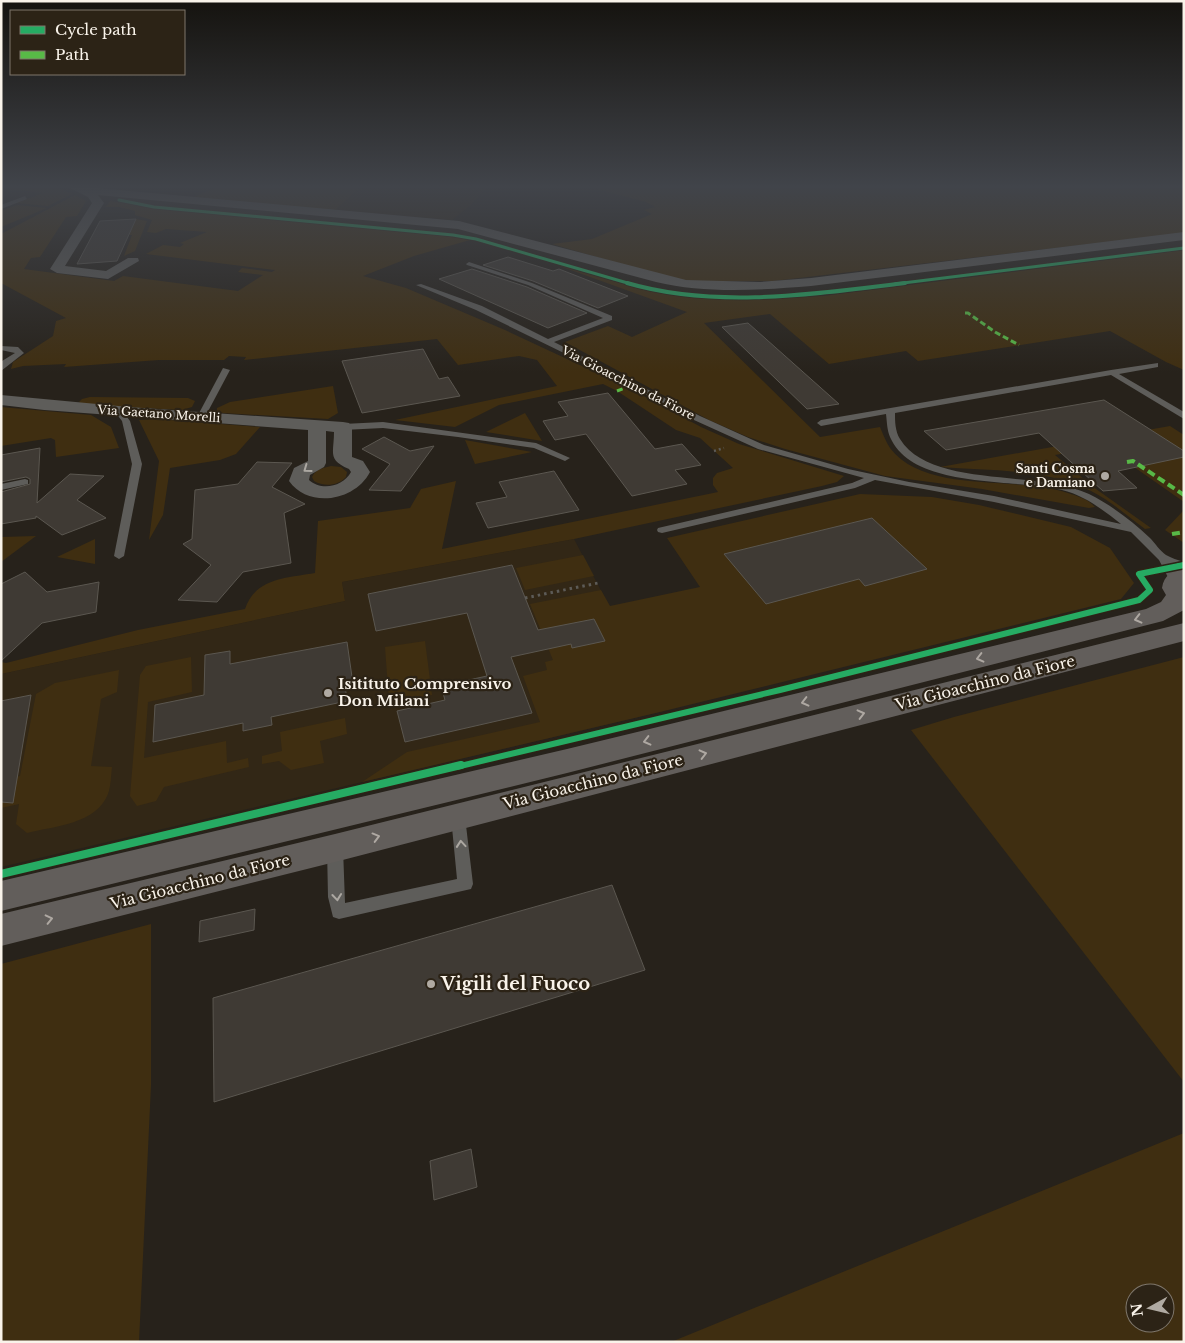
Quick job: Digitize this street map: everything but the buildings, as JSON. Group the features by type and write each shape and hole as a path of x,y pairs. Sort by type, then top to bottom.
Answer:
{"street":[{"path":"70,248 57,269 108,275 133,261"},
{"path":"544,248 661,279 721,286 760,286 811,282 1089,248"},
{"name":"Via Gaetano Morelli","path":"1,400 75,409 201,416 343,428"},
{"path":"317,426 317,463 302,472 298,481 301,486 320,492 330,492 348,487 358,479 360,474 360,469 356,464 343,460 343,428"},
{"name":"Via Gioacchino da Fiore","path":"1,896 568,761 1154,615 1170,608 1181,584"},
{"name":"Via Gioacchino da Fiore","path":"1,930 335,848 1184,632"}],"lane":[{"path":"469,264 530,284 608,318 548,341"},
{"name":"Via Gioacchino da Fiore","path":"419,285 479,308 739,438 761,447 875,478 994,499 1134,530"},
{"path":"1,348 19,351 20,353 3,366"},
{"path":"822,423 1155,364"},
{"path":"201,416 226,370"},
{"path":"1111,372 1184,416"},
{"path":"118,411 126,421 137,464 119,556"},
{"path":"890,411 895,439 904,452 921,465 943,472 1036,482 1064,487 1088,496 1106,506 1163,557 1181,584"},
{"name":"Via Gaetano Morelli","path":"343,428 383,425 458,434 536,446 565,458"},
{"path":"662,530 855,485 875,478"},
{"path":"1,487 25,482"},
{"path":"1163,557 1181,584"},
{"path":"335,848 336,897 339,912 464,884 458,817"}],"path":[{"path":"525,598 598,583"}],"shaded area":[{"path":"1,248 46,248 40,257 31,258 24,269 114,281 123,276 238,291 263,275 238,272 242,268 272,272 275,270 146,254 158,248 443,248 414,256 363,276 406,288 505,330 627,387 701,427 739,444 844,476 837,482 822,486 574,539 342,582 345,601 1,674 1,662 6,663 138,630 245,609 256,591 264,585 283,578 315,573 318,521 410,508 421,489 456,481 442,549 718,492 713,485 713,478 717,473 733,468 700,438 676,430 617,391 603,384 499,405 455,427 395,420 557,386 537,360 519,356 458,365 437,339 244,360 246,357 229,356 224,360 159,360 64,367 66,364 23,366 11,369 13,362 53,336 56,321 66,318 1,283"},
{"path":"127,248 136,248 135,251 124,256"},
{"path":"565,248 1058,248 773,281 688,281 658,275"},
{"path":"1184,250 1184,370 1110,331 918,361 906,351 829,364 770,314 704,323 820,437 880,427 890,448 906,463 926,472 948,478 1047,488 1079,497 1095,507 1089,508 982,489 885,476 785,449 748,437 709,420 565,342 608,326 632,337 687,312 557,265 644,290 712,299 749,299 823,296"},
{"path":"333,386 338,413 328,419 223,413 217,411 217,408 230,402"},
{"path":"90,397 188,398 195,401 192,407 182,410 83,405 79,402"},
{"path":"1,407 91,415 111,427 119,448 56,457 55,440 51,438 1,446"},
{"path":"525,413 542,441 486,432"},
{"path":"156,419 260,427 236,454 220,460 170,468 163,515 149,540 159,461 139,420"},
{"path":"1170,426 1184,435 1184,502 1104,446 1055,455 1096,489 1151,528 1145,529 1091,491 1055,478 1017,472 940,467"},
{"path":"465,440 532,452 475,464"},
{"path":"331,466 341,467 347,472 346,477 331,485 314,481 312,477 316,472"},
{"path":"860,494 932,497 979,505 1071,527 1110,548 1134,583 1121,599 664,711 362,782 407,752 540,722 523,676 547,670 545,662 553,660 530,604 601,590 610,606 700,587 667,538"},
{"path":"1184,510 1184,543 1165,530"},
{"path":"36,536 1,562 1,537"},
{"path":"95,539 95,564 57,557"},
{"name":"Isitituto Comprensivo Don Milani","path":"574,539 664,711 1,867 1,674 345,601 342,582"},
{"path":"583,555 594,576 525,590 516,568"},
{"path":"425,641 432,695 389,702 385,647"},
{"path":"191,657 192,692 148,702 144,758 226,741 227,763 248,758 249,767 164,787 156,801 137,806 130,796 140,675 146,666"},
{"path":"1184,657 1184,1082 911,730"},
{"path":"119,670 117,692 101,699 91,766 112,767 108,794 94,812 84,818 27,833 16,824 19,804 1,808 1,780 20,776 36,694 55,683"},
{"path":"345,718 347,734 320,741 324,763 291,770 279,761 262,764 262,756 282,751 280,732"},
{"path":"151,924 151,1085 139,1342 1,1342 1,964"},
{"path":"1184,1133 1184,1342 671,1342"}],"marked path":[{"path":"965,313 968,313 995,332 1019,345"},
{"path":"617,391 627,387"},
{"path":"1127,462 1133,461 1184,495"},
{"path":"1172,534 1184,532"}],"cycle path":[{"path":"506,248 645,288 724,297 822,293 1184,248"},
{"path":"1,874 780,690 1139,600 1150,590 1139,574 1184,565"}],"place":[{"name":"Santi Cosma e Damiano","path":"1105,476"},
{"name":"Isitituto Comprensivo Don Milani","path":"328,693"},
{"name":"Vigili del Fuoco","path":"431,984"}]}
